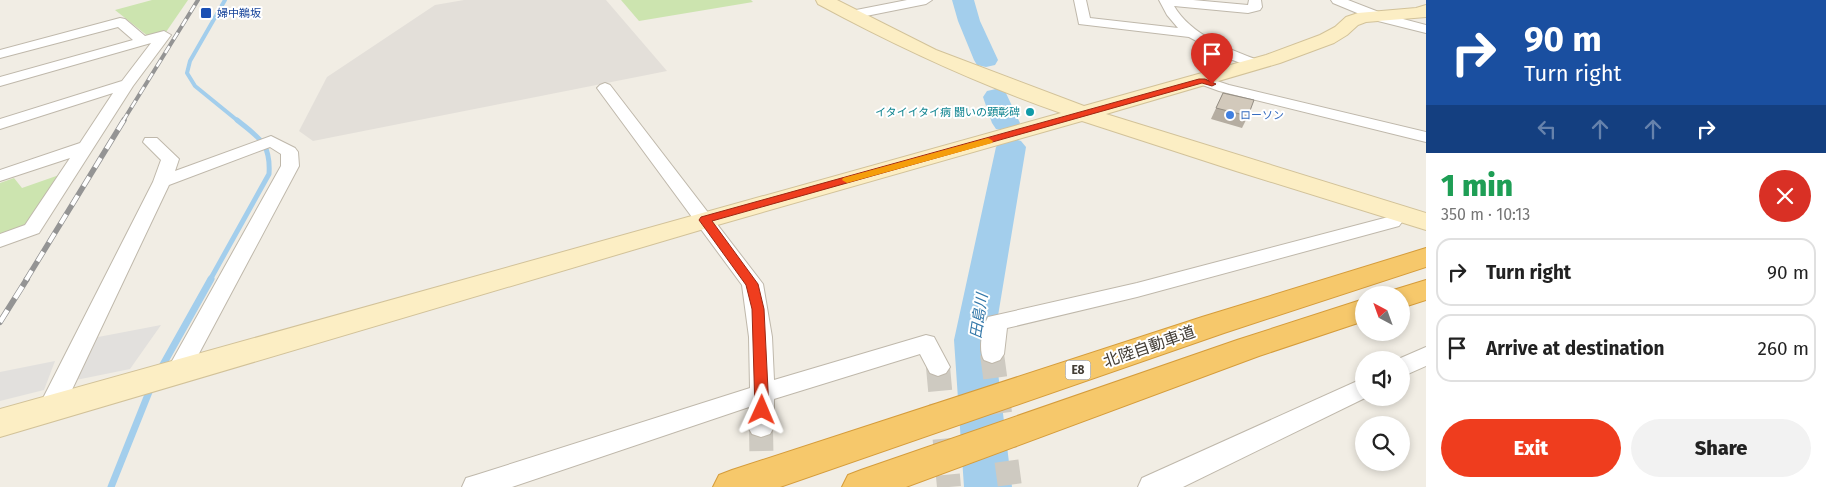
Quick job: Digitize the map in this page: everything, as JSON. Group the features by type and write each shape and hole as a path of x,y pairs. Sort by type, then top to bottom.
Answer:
{"highway":[{"name":"北陸自動車道","path":"732,487 1212,325 1426,257"},
{"path":"1410,295 1426,290"},
{"path":"861,487 1239,352 1355,313"}],"street":[{"path":"824,0 946,61 1086,114 1426,222"},
{"path":"851,15 892,3 926,0"},
{"path":"1080,0 1084,21 1191,33"},
{"path":"1165,1 1248,9 1256,7 1255,0"},
{"path":"1337,0 1379,17 1426,29"},
{"path":"1165,1 1175,17 1191,33 1244,60 1256,64"},
{"path":"0,423 1256,64 1327,39 1341,31 1352,21 1364,16 1379,17 1420,14 1426,10"},
{"path":"0,54 120,22 143,41"},
{"path":"0,82 164,35 127,84 32,229 0,241"},
{"path":"1202,80 1224,88 1426,137"},
{"path":"0,124 127,84"},
{"path":"605,88 752,284 758,309 763,393 761,427"},
{"path":"162,182 271,141 288,152 290,166 180,370"},
{"path":"51,408 162,182 170,159 151,142"},
{"path":"0,176 87,146"},
{"path":"992,354 996,323 1137,290 1392,222"},
{"path":"476,487 763,393 926,343 938,367"},
{"path":"1410,364 1426,356"},
{"path":"1152,487 1355,390"}],"shaded area":[{"path":"464,0 606,0 667,71 313,141 299,131 327,77 435,5"},
{"path":"161,325 130,369 76,380 93,338"},
{"path":"55,361 44,390 0,401 0,372"}],"green space":[{"path":"152,0 188,0 166,32 149,37 115,10"},
{"path":"621,0 751,0 753,2 639,21"},
{"path":"62,174 28,223 14,232 0,237 0,183 14,178 22,188"}],"building":[{"path":"1223,93 1254,100 1248,116 1216,108"}],"waterway":[{"path":"225,0 190,61 187,73 195,86 238,121"},
{"name":"田島川","path":"963,0 969,21 986,60"},
{"name":"田島川","path":"996,97 1006,123"},
{"path":"210,280 269,174 266,148 257,137 237,120"},
{"name":"田島川","path":"988,487 974,340 1011,147"},
{"path":"160,370 211,279"},
{"path":"111,487 151,387"}],"tunnel":[{"path":"992,354 1010,487"},
{"path":"938,367 949,487"},
{"path":"761,427 762,487"}],"railway":[{"path":"123,121 198,0"},
{"path":"26,280 124,120"},
{"path":"0,322 27,279"}],"slow traffic":[{"path":"847,180 988,141"}],"place":[{"name":"婦中鵜坂","path":"206,13"},
{"name":"イタイイタイ病 闘いの顕彰碑","path":"1030,112"},
{"name":"ローソン","path":"1230,115"}],"route":[{"path":"762,410 763,393 758,309 752,284 705,220 1059,122 1202,80 1212,84"}]}
